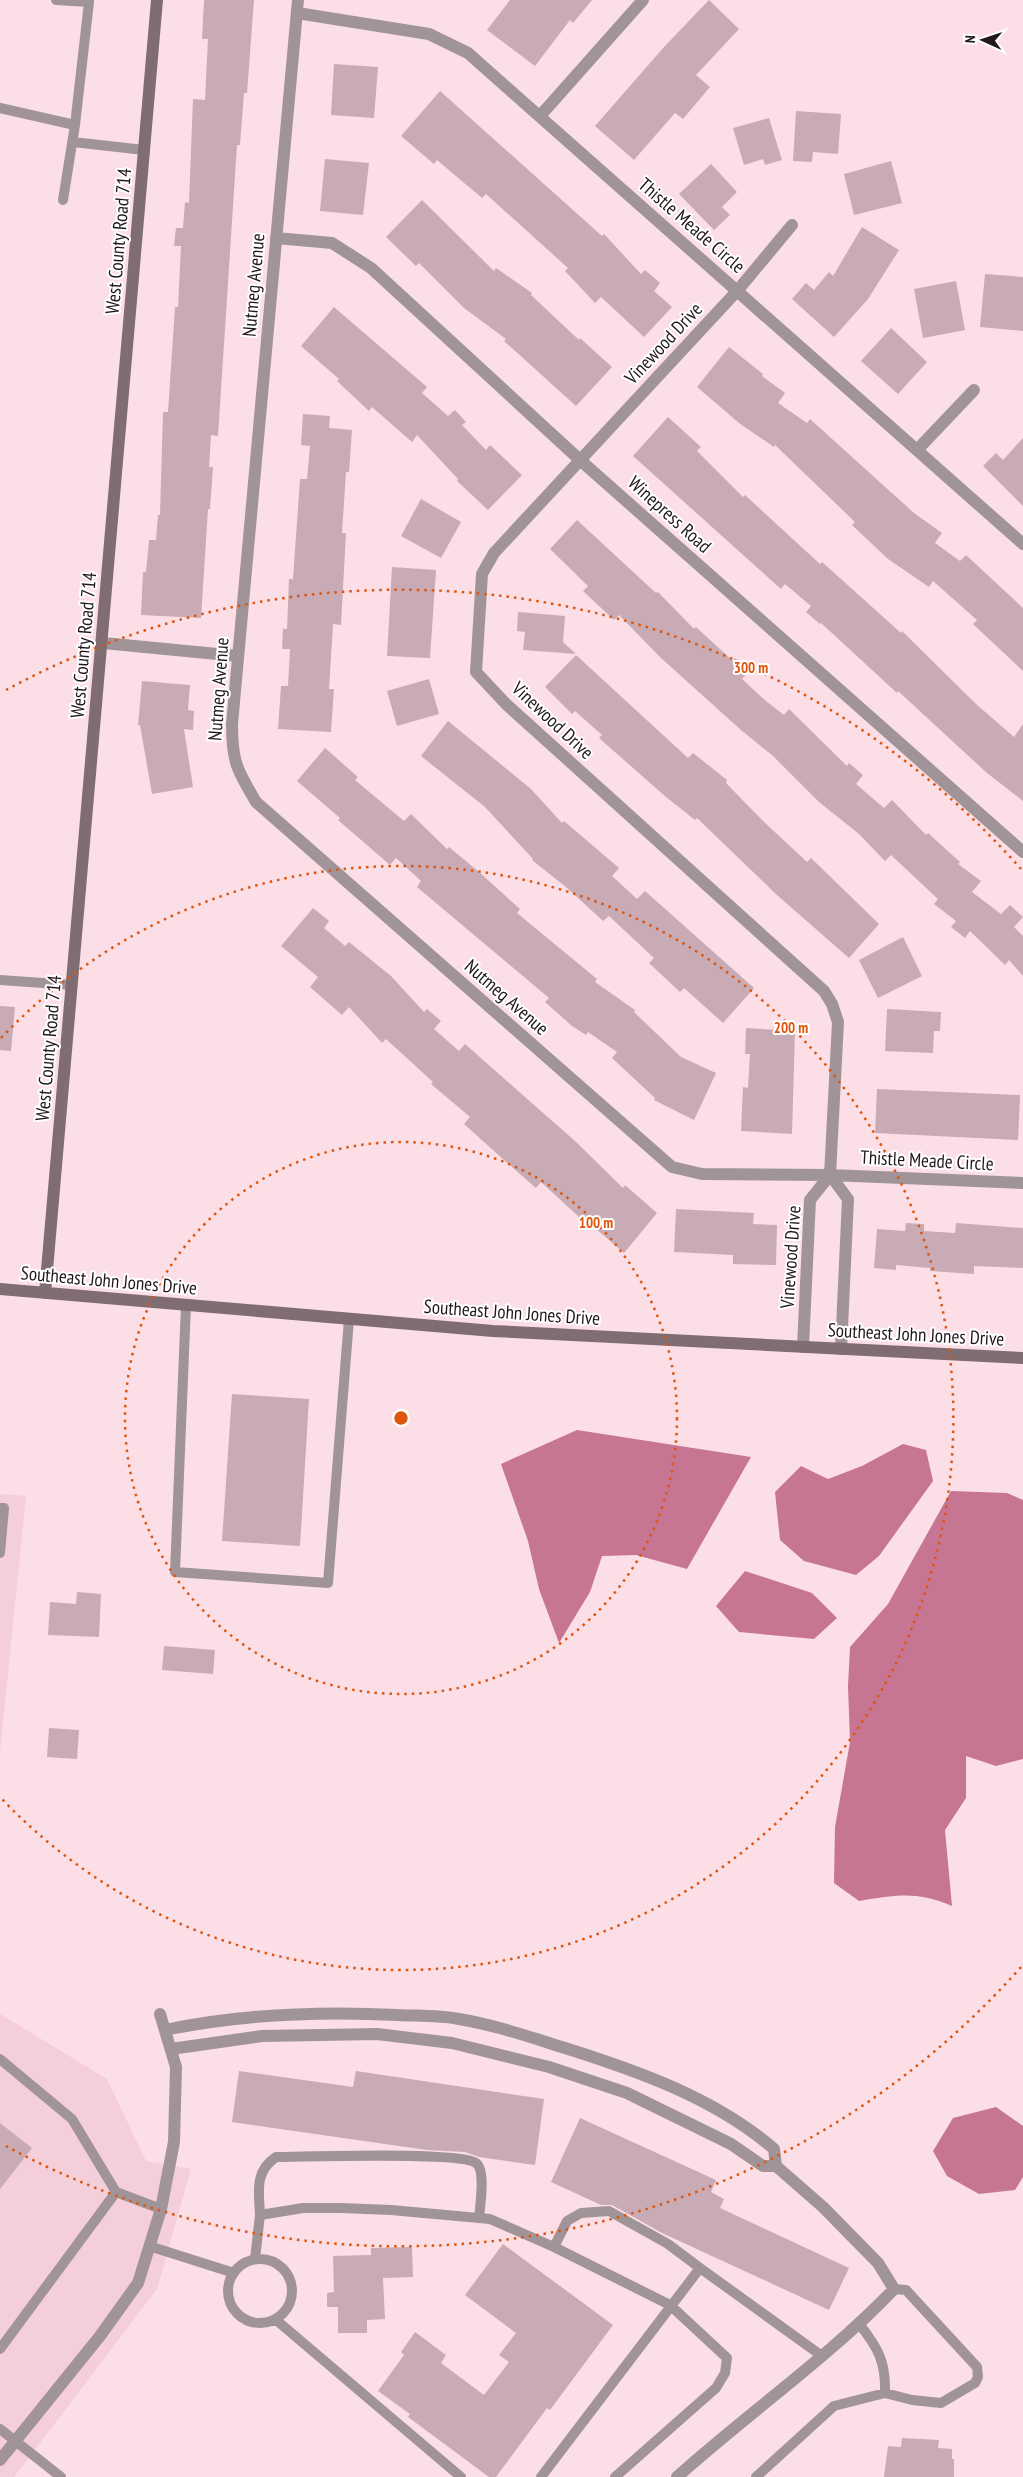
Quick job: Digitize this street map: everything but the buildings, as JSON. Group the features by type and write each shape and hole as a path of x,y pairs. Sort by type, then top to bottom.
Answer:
{"street":[{"name":"West County Road 714","path":"45,1293 158,0"},
{"name":"Nutmeg Avenue","path":"298,0 232,724 232,754 241,776 256,802 672,1166 702,1174 830,1174"},
{"path":"540,116 643,0"},
{"name":"Thistle Meade Circle","path":"297,13 429,34 468,53 918,449 1023,544"},
{"name":"Vinewood Drive","path":"792,225 738,290 494,553 482,574 476,672 506,704 824,991 832,1004 838,1022 830,1174 810,1200 803,1347"},
{"name":"Winepress Road","path":"276,238 332,243 371,268 580,460 1023,852"},
{"path":"918,449 974,390"},
{"path":"103,643 238,656"},
{"name":"Thistle Meade Circle","path":"830,1174 1023,1183"},
{"path":"830,1174 848,1199 841,1349"},
{"name":"Southeast John Jones Drive","path":"0,1290 493,1331 1023,1358"},
{"path":"0,2460 100,2336 138,2283 161,2209 174,2142 176,2067 160,2014"},
{"path":"165,2030 202,2022 278,2014 371,2014 458,2018 522,2034 622,2066 686,2092 758,2135 774,2149 776,2166"},
{"path":"171,2049 262,2036 377,2034 452,2043 549,2066 627,2094 731,2144 763,2166 776,2166 823,2207 878,2263 894,2289 860,2325 720,2439 677,2477"}],"lane":[{"path":"56,0 89,2 73,142 63,200"},
{"path":"0,108 75,125"},
{"path":"73,142 144,150"},
{"path":"0,980 72,986"},
{"path":"186,1305 175,1572 328,1583 349,1319"},
{"path":"0,1508 4,1508 0,1553"},
{"path":"0,2059 72,2119 116,2192 161,2209"},
{"path":"255,2259 260,2215 259,2179 265,2164 276,2157 433,2156 466,2158 476,2163 482,2171 479,2218"},
{"path":"0,2349 116,2192"},
{"path":"260,2215 303,2208 341,2208 391,2210 490,2219 554,2247 670,2305 727,2358 725,2373 716,2388 615,2477"},
{"path":"554,2247 567,2222 581,2213 609,2211 668,2244 822,2356"},
{"path":"149,2246 234,2273"},
{"path":"255,2259 275,2262 289,2277 292,2296 282,2314 264,2322 253,2322 243,2318 230,2301 228,2290 234,2273 245,2262 255,2259"},
{"path":"542,2476 670,2305 700,2268"},
{"path":"756,2477 834,2406 885,2393 912,2400 941,2403 975,2383 978,2377 977,2367 906,2290 894,2289"},
{"path":"274,2319 461,2477"},
{"path":"860,2325 874,2342 883,2360 885,2393"},
{"path":"0,2429 61,2477"}],"shaded area":[{"path":"577,1430 751,1457 687,1569 636,1555 602,1556 590,1592 559,1643 539,1589 528,1541 501,1464"},
{"path":"903,1444 926,1450 933,1481 879,1556 856,1575 804,1561 780,1540 775,1492 801,1466 828,1479 862,1466"},
{"path":"951,1491 1007,1493 1023,1500 1023,1759 996,1766 966,1756 966,1798 945,1830 952,1906 917,1896 884,1897 859,1901 834,1883 835,1827 850,1742 848,1686 850,1647 888,1604"},
{"path":"0,1494 26,1496 0,1752"},
{"path":"745,1571 812,1593 837,1618 814,1639 739,1632 716,1606"},
{"path":"0,2014 107,2079 146,2161 191,2169 157,2289 14,2477 0,2477"},
{"path":"996,2107 1023,2126 1023,2177 1015,2190 979,2194 947,2176 933,2151 953,2118"}]}
